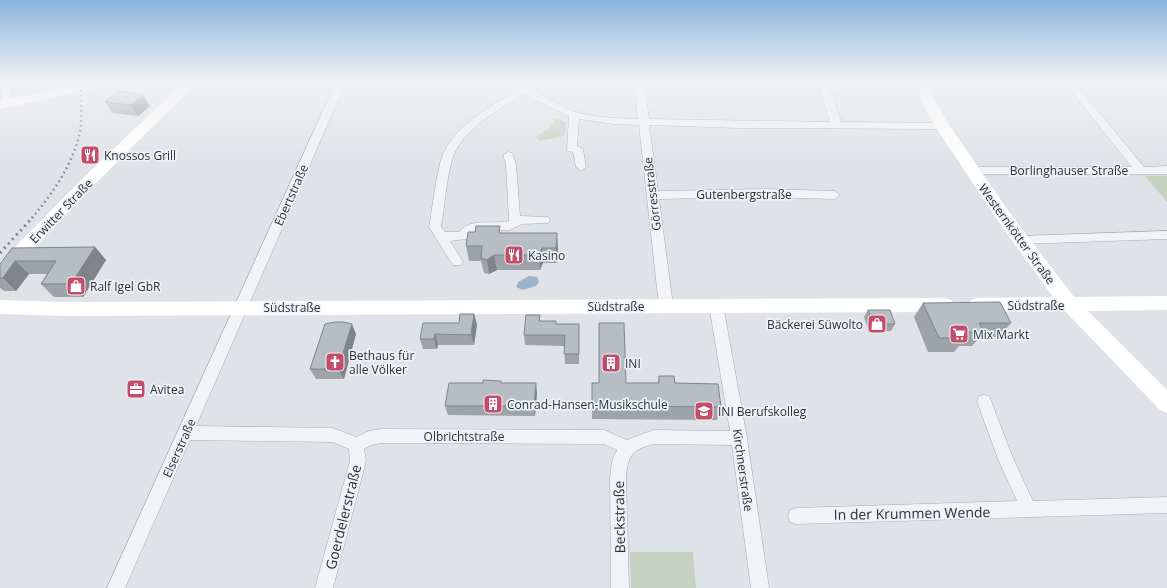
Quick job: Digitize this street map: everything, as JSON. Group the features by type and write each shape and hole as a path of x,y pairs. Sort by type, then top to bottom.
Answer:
{"main road":[{"name":"Erwitter Straße","path":"0,273 90,180 163,109"},
{"name":"Westernkötter Straße","path":"933,109 972,171 1021,240 1071,305 1167,404"},
{"name":"Südstraße","path":"0,307 1071,305 1167,303"},
{"name":"Südstraße","path":"0,320 66,308"}],"street":[{"name":"Ebertstraße","path":"241,307 329,109"},
{"path":"457,262 435,227 447,159 457,141 471,125 494,109"},
{"path":"562,109 574,115 613,121 837,126 942,126"},
{"name":"Görresstraße","path":"642,109 666,306"},
{"path":"831,109 837,126"},
{"path":"1091,109 1141,170"},
{"path":"574,115 572,148 578,149 580,166"},
{"path":"508,155 511,164 515,224"},
{"name":"Borlinghauser Straße","path":"972,171 1167,170"},
{"name":"Gutenbergstraße","path":"653,195 764,193 834,195"},
{"path":"440,237 462,236 466,231 474,227 510,226 520,220 544,220"},
{"path":"1021,240 1167,235"},
{"name":"Kirchnerstraße","path":"716,305 739,438 760,588"},
{"name":"Elserstraße","path":"116,588 241,307"},
{"path":"984,401 1006,459 1030,510"},
{"path":"186,433 333,436 345,439 356,445"},
{"name":"Olbrichtstraße","path":"356,445 369,438 382,436 541,436 604,437 618,442 627,448"},
{"path":"627,448 639,441 653,437 739,438"},
{"name":"Goerdelerstraße","path":"324,588 358,461 356,445"},
{"name":"Beckstraße","path":"620,588 618,478 620,461 627,448"},
{"name":"In der Krummen Wende","path":"796,516 1167,506"}],"green space":[{"path":"556,118 565,122 566,129 564,136 539,141 536,137 550,128"},
{"path":"1145,176 1167,176 1167,202"},
{"path":"630,552 693,552 696,588 631,588"}],"water":[{"path":"529,276 537,277 539,282 536,286 523,290 516,287 518,282"}],"building":[{"path":"476,226 500,226 499,233 557,233 556,248 542,248 539,255 494,255 487,260 481,258 482,246 466,246 468,232 475,232"},
{"path":"95,247 71,284 41,284 56,261 15,261 3,278 0,278 0,264 12,248"},
{"path":"1000,302 1011,323 979,323 984,332 963,332 965,338 939,338 923,303"},
{"path":"868,310 890,310 895,324 873,324"},
{"path":"460,314 474,314 471,335 435,334 434,339 420,339 423,323 459,323"},
{"path":"526,315 540,315 539,321 556,321 556,324 579,324 579,354 564,354 565,335 524,335"},
{"path":"335,322 352,324 338,369 310,369 325,324"},
{"name":"INI","path":"599,323 624,323 626,383 659,383 659,376 674,376 675,383 718,384 721,407 592,406 592,383 599,383"},
{"path":"483,380 501,381 501,383 536,383 534,406 445,406 449,383 483,383"}],"railway":[{"path":"32,218 55,188 67,167 77,144 80,132 81,109"},
{"path":"0,253 33,217"}],"place":[{"name":"Knossos Grill","path":"90,155"},
{"name":"Kasino","path":"514,255"},
{"name":"Ralf Igel GbR","path":"76,286"},
{"name":"Bäckerei Süwolto","path":"877,324"},
{"name":"Mix Markt","path":"959,334"},
{"name":"Bethaus für alle Völker","path":"335,362"},
{"name":"INI","path":"611,363"},
{"name":"Avitea","path":"136,389"},
{"name":"Conrad-Hansen-Musikschule","path":"493,404"},
{"name":"INI Berufskolleg","path":"704,411"}]}
